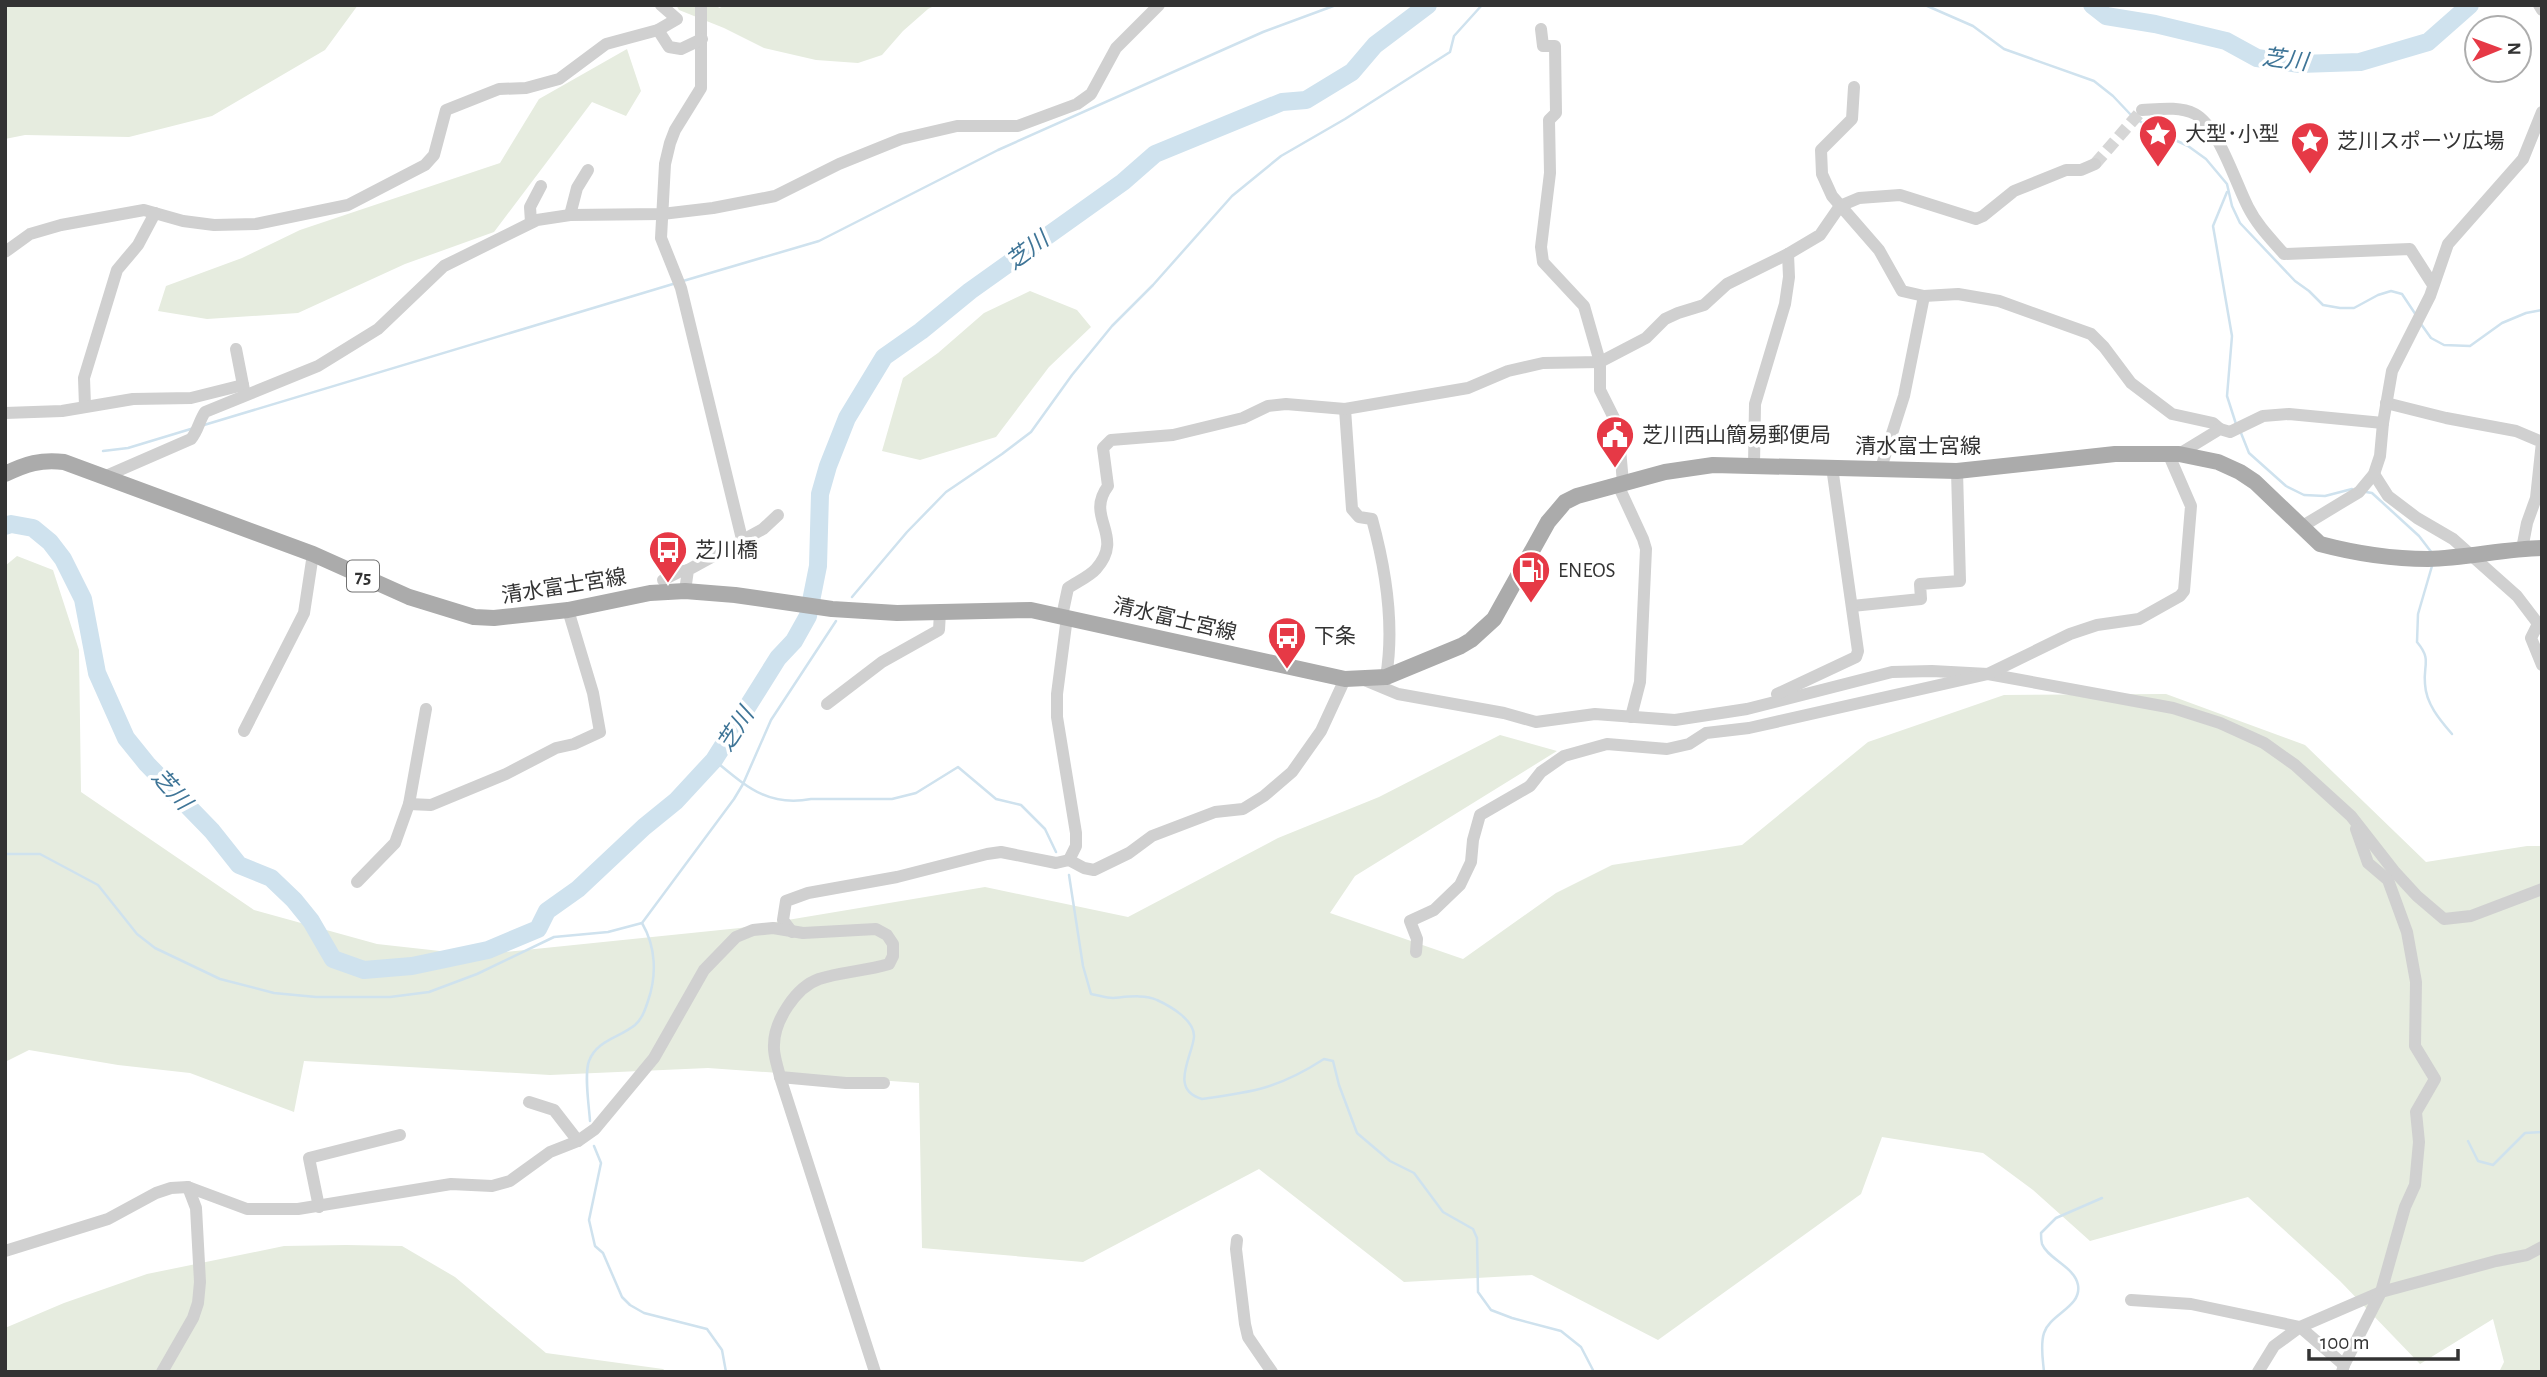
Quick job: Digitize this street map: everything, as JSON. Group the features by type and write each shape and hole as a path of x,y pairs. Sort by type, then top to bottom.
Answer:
{"main road":[{"name":"清水富士宮線","path":"5,474 25,464 46,460 64,461 313,554 409,597 474,617 494,618 568,610 650,593 685,591 735,595 832,609 940,612 1031,610 1345,679 1386,677 1461,646 1479,633 1494,619 1556,510 1565,502 1577,496 1687,467 1754,465 1957,471 2115,454 2173,453 2218,461 2240,472 2255,482 2320,544 2406,558 2434,559 2542,548"}],"street":[{"path":"5,252 30,234 61,225 144,210 183,221 256,224 348,205 425,165 434,156 446,110 499,89 543,86 559,79 606,44 658,30 677,19 661,5"},
{"path":"701,5 701,88 670,143 665,164 661,238 679,283 742,539"},
{"path":"106,476 191,439 205,412 244,390 329,359 378,329 444,266 531,222 570,215 662,214 775,196 869,152 935,130 957,125 1018,126 1036,122 1077,104 1091,94 1116,48 1158,5"},
{"path":"1541,29 1544,46 1555,46 1556,113 1549,120 1550,173 1541,247 1543,262 1584,306 1600,362 1600,390 1618,426 1621,484 1646,549 1640,682 1631,717"},
{"path":"658,30 669,47 681,49 702,38"},
{"path":"1854,87 1852,119 1821,150 1822,174 1832,196 1879,250 1902,291 1924,296 1958,294 1999,301 2091,334 2131,383 2172,414 2213,422 2231,429"},
{"path":"2142,110 2174,108 2199,116 2221,145 2254,217 2284,254 2410,249 2433,285"},
{"path":"2301,527 2343,503 2371,479 2380,456 2392,371 2422,311 2448,244 2523,159 2542,112"},
{"path":"1069,860 1076,846 1076,834 1057,717 1057,694 1069,588 1096,570 1109,549 1109,538 1100,509 1100,496 1108,486 1103,448 1111,440 1173,435 1243,418 1268,407 1286,404 1345,409 1468,388 1508,371 1543,363 1600,362 1646,338 1665,319 1704,305 1727,284 1788,254 1820,234 1840,206 1858,198 1900,195 1976,219 2014,191 2066,170 2081,170 2095,164"},
{"path":"570,215 577,188 588,170"},
{"path":"531,222 530,206 541,186"},
{"path":"85,406 84,378 117,270 138,245 155,213"},
{"path":"1754,465 1755,404 1785,304 1789,277 1788,254"},
{"path":"1881,468 1904,396 1924,296"},
{"path":"236,349 244,390"},
{"path":"5,413 61,411 133,399 191,398 244,390"},
{"path":"2386,403 2516,431 2542,442 2536,498 2522,549"},
{"path":"1345,409 1352,509 1359,517 1372,519 1380,548 1391,632 1386,677"},
{"path":"1416,952 1417,939 1410,920 1434,910 1460,885 1471,862 1473,840 1480,815 1530,786 1541,772 1564,756 1607,744 1667,749 1689,744 1706,733 1749,728 1988,674 2070,634 2097,625 2139,619 2180,596 2184,591 2191,506 2173,453 2263,416 2289,414 2383,423"},
{"path":"1362,679 1398,694 1504,713 1536,722 1595,714 1675,720 1747,709 1756,705 1856,657 1858,651 1832,467"},
{"path":"1852,606 1921,598 1920,584 1960,581 1957,471"},
{"path":"2371,479 2417,518 2453,539 2517,596 2540,626 2531,638 2542,665"},
{"path":"663,580 688,570 764,528 778,515"},
{"path":"244,731 304,613 313,554"},
{"path":"685,591 688,570"},
{"path":"409,804 431,805 506,774 556,748 574,744 600,732 593,693 568,610"},
{"path":"827,704 882,662 939,630 940,612"},
{"path":"1756,705 1892,672 1931,671 1988,674 2173,708 2220,723 2264,743 2295,765 2351,816 2394,871 2417,896 2444,919 2471,916 2542,889"},
{"path":"792,932 783,920 786,901 808,893 897,877 1000,852 1056,863 1069,860 1094,870 1129,853 1152,836 1215,812 1244,809 1292,772 1321,731 1345,679"},
{"path":"357,882 395,843 409,804 426,709"},
{"path":"2131,1300 2191,1304 2300,1327 2343,1368 2381,1292 2405,1207 2416,1185 2419,1142 2416,1112 2435,1079 2415,1046 2416,982 2407,932 2388,880 2368,863 2351,816"},
{"path":"5,1251 108,1219 156,1192 171,1188 188,1187 247,1209 319,1207 450,1184 492,1186 510,1181 550,1152 578,1141 595,1129 653,1058 704,970 736,937 752,930 773,928 792,932 876,929 887,935 893,944 893,956 889,964 818,979 806,986 795,997 776,1031 774,1045 780,1077 875,1372"},
{"path":"780,1077 807,1081 884,1083"},
{"path":"529,1102 554,1110 578,1141"},
{"path":"319,1207 309,1158 400,1135"},
{"path":"162,1372 193,1318 198,1303 200,1282 196,1208 188,1187"},
{"path":"1237,1240 1248,1337 1272,1372"},
{"path":"2258,1372 2274,1346 2300,1327 2381,1292 2527,1255 2542,1247"}],"shaded area":[{"path":"5,5 358,5 325,50 212,116 129,137 25,135 5,139"},
{"path":"676,5 717,5 719,8 727,5 936,5 903,31 882,55 858,63 816,60 764,48 679,10"},
{"path":"627,49 641,91 626,116 592,102 494,232 405,264 298,313 207,319 158,311 166,286 242,258 300,230 500,163 539,99"},
{"path":"1030,291 1077,310 1091,327 1049,367 996,437 920,460 882,451 903,378 938,353 984,313"},
{"path":"17,556 53,570 79,650 81,792 254,910 377,944 476,955 740,928 985,887 1128,917 1278,838 1379,797 1500,735 1557,751 1355,876 1330,913 1463,959 1556,893 1612,865 1742,845 1868,742 2004,695 2166,694 2305,745 2426,862 2542,846 2542,1372 2499,1372 2504,1362 2493,1319 2420,1364 2340,1281 2248,1197 2090,1241 2033,1190 1983,1153 1882,1137 1861,1194 1658,1340 1532,1275 1404,1282 1259,1169 1083,1262 922,1248 919,1083 708,1068 550,1075 304,1061 294,1112 190,1073 118,1065 29,1050 5,1062 5,566"},
{"path":"284,1246 402,1246 455,1277 546,1353 663,1369 667,1372 5,1372 5,1328 64,1303 147,1274"}],"waterway":[{"path":"683,281 819,241 998,150 1263,32 1336,5"},
{"name":"芝川","path":"5,526 11,524 33,528 50,542 63,559 83,599 97,673 126,738 147,764 212,831 239,865 271,878 294,900 311,921 333,959 364,970 412,966 488,950 538,929 547,911 578,889 676,801 714,760 778,658 794,641 808,616 818,566 820,494 828,466 847,418 884,357 970,291 1123,182 1155,154 1282,102 1306,100 1352,72 1375,45 1428,5"},
{"path":"852,597 907,532 946,492 1031,432 1112,326 1153,285 1232,196 1281,156 1450,52 1454,36 1482,5"},
{"path":"1925,5 1973,26 2004,49 2094,81 2131,115 2151,129 2188,146 2206,159 2227,184 2232,206 2240,223 2295,281 2323,305 2354,308 2391,291 2402,294 2416,315"},
{"name":"芝川","path":"2092,5 2106,16 2155,24 2226,41 2257,58 2300,64 2360,62 2428,42 2470,5"},
{"path":"2227,192 2213,226 2232,336 2227,396 2236,424"},
{"path":"204,425 673,284"},
{"path":"2421,324 2431,338 2444,345 2470,346 2502,323 2542,310"},
{"path":"103,451 128,448 194,428"},
{"path":"2241,433 2249,453 2286,486 2304,495 2325,496 2352,489"},
{"path":"2366,492 2372,493 2419,536 2432,553"},
{"path":"2432,566 2418,614 2417,642 2426,658 2425,684 2428,698 2438,717 2452,734"},
{"path":"5,854 40,854 98,885 137,934 155,948 220,979 274,993 316,997 390,997 429,992 477,974 554,937 608,932 642,923 734,799 771,720 836,621"},
{"path":"714,760 758,792 769,797 796,801 892,799 916,793 958,767 996,799 1021,805 1045,829 1056,852"},
{"path":"1069,875 1083,966 1091,994 1110,998 1152,998 1181,1014 1190,1025 1194,1037 1184,1081 1192,1095 1202,1099 1252,1091 1279,1083 1324,1059 1333,1061 1357,1133 1390,1161 1414,1173 1443,1212 1473,1229 1477,1238 1478,1292 1491,1310 1561,1331 1581,1347 1594,1372"},
{"path":"590,1121 587,1082 589,1061 597,1048 637,1023 651,991 654,961 642,923"},
{"path":"2468,1141 2478,1161 2493,1165 2525,1133 2542,1132"},
{"path":"594,1146 601,1163 589,1220 595,1246 603,1253 622,1297 644,1313 707,1329 722,1350 726,1372"},
{"path":"2044,1372 2044,1333 2047,1326 2071,1305 2078,1293 2078,1285 2072,1273 2045,1249 2041,1233 2056,1218 2102,1198"}],"tunnel":[{"path":"2095,164 2142,110"}],"place":[{"name":"大型･小型","path":"2158,168"},
{"name":"芝川スポーツ広場","path":"2310,175"},
{"name":"芝川西山簡易郵便局","path":"1615,469"},
{"name":"芝川橋","path":"668,584"},
{"name":"ENEOS","path":"1531,604"},
{"name":"下条","path":"1287,670"}]}
